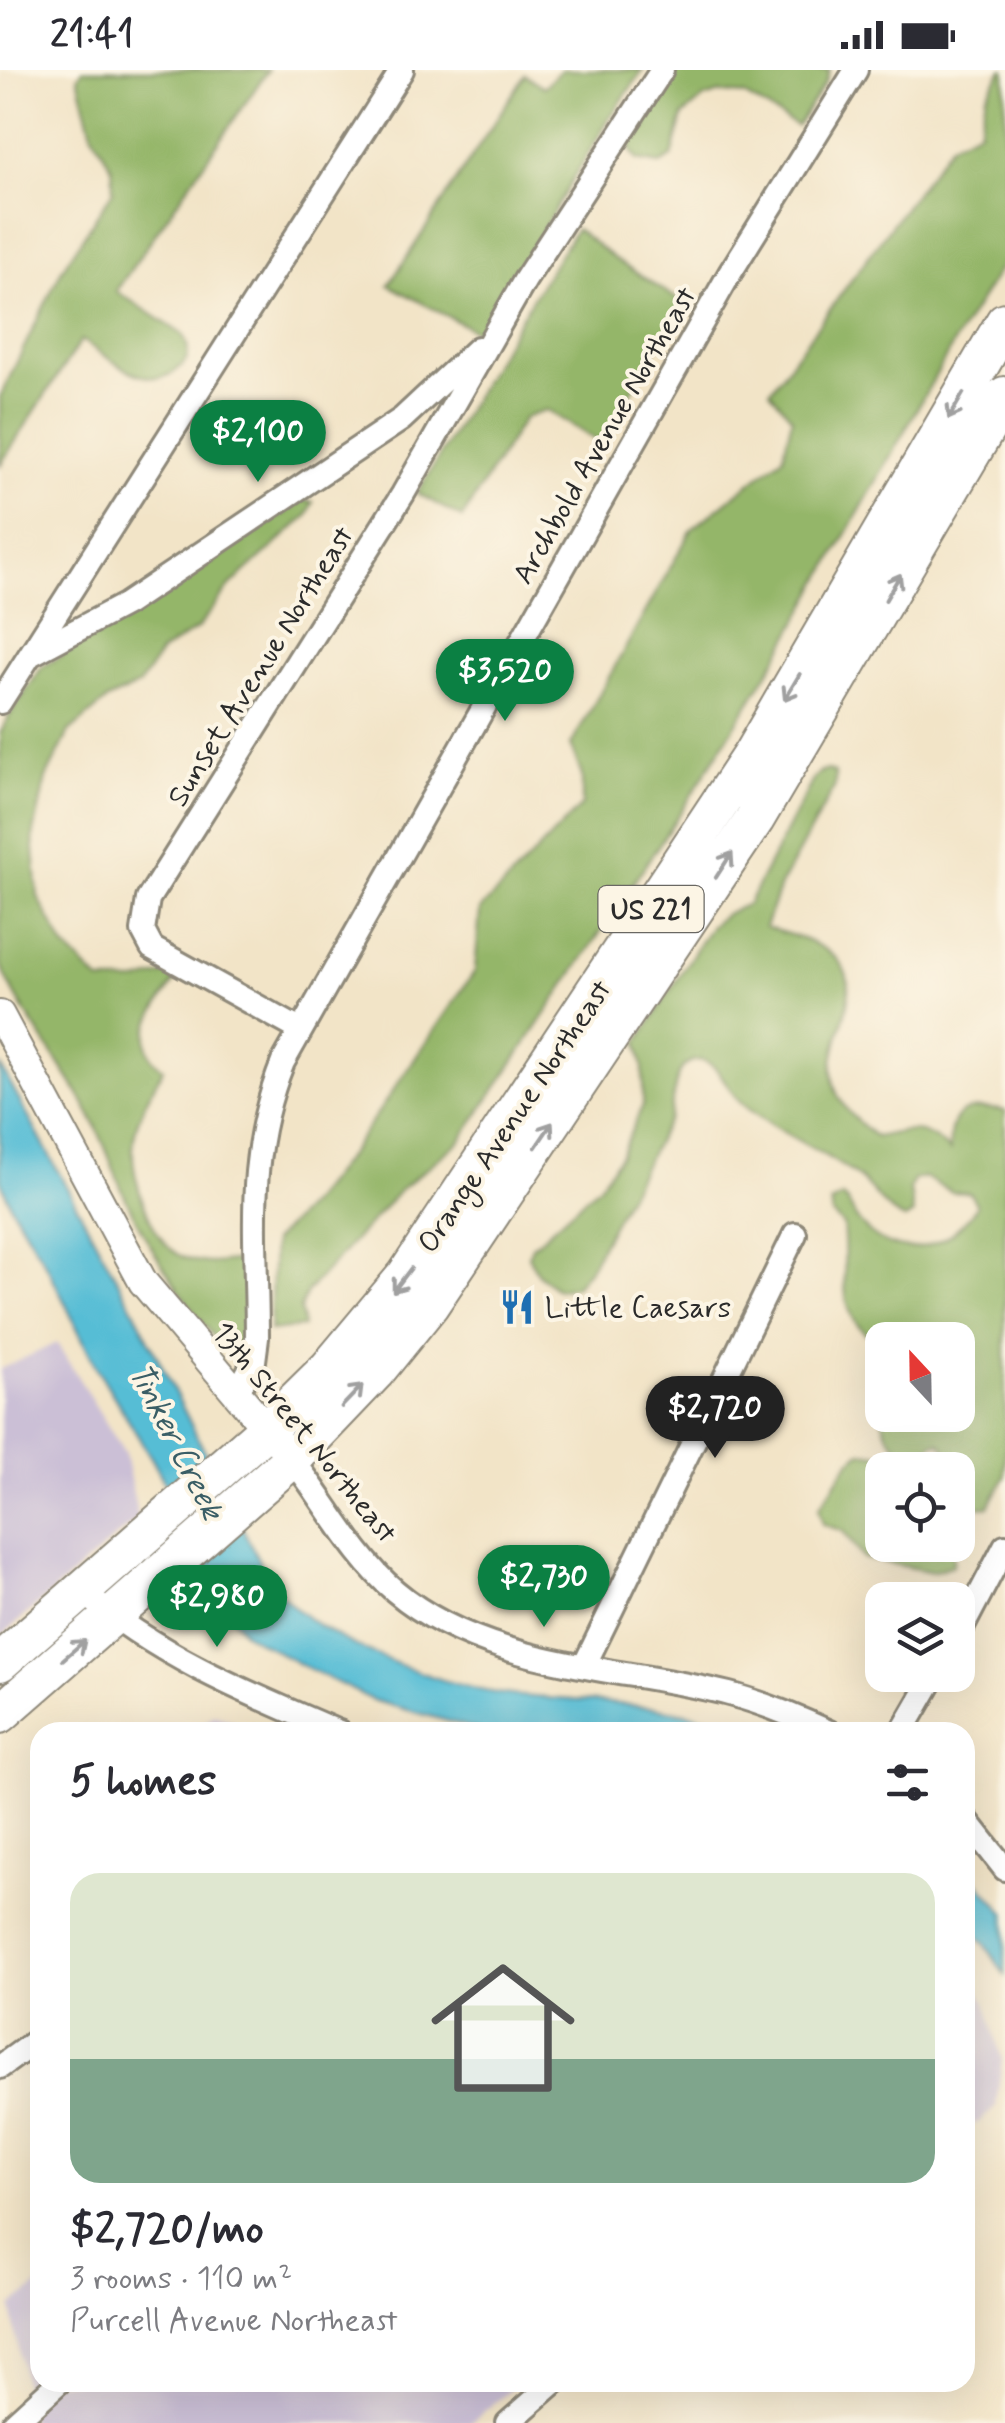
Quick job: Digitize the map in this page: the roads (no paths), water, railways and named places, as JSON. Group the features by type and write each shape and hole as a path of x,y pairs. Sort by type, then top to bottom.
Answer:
{"highway":[{"name":"Orange Avenue Northeast","path":"0,1662 268,1428 329,1368 406,1276 753,753 1005,322"},
{"name":"Orange Avenue Northeast","path":"0,1714 292,1458 375,1372 456,1268 775,786 1005,396"}],"street":[{"path":"0,702 402,70"},
{"name":"Sunset Avenue Northeast","path":"300,1030 152,948 142,932 148,899 404,494 525,280 662,70"},
{"name":"Archbold Avenue Northeast","path":"238,1391 254,1361 257,1338 256,1159 272,1091 300,1030 720,290 856,70"},
{"path":"29,656 126,604 402,419 498,328"},
{"name":"13th Street Northeast","path":"0,1014 134,1268 180,1329 238,1391 292,1458 358,1552 398,1594 462,1631 504,1648 728,1694 765,1704 806,1722"},
{"path":"585,1664 795,1234"},
{"path":"975,1603 1005,1546"},
{"path":"80,1590 112,1617 192,1667 316,1722"},
{"path":"908,1722 925,1692"},
{"path":"975,1831 1005,1869"},
{"path":"0,2067 30,2045"},
{"path":"14,2423 49,2392"},
{"path":"508,2423 543,2392"}],"water":[{"name":"Tinker Creek","path":"0,1065 135,1312 268,1579 296,1608 320,1626 371,1653 460,1685 511,1695 663,1709 723,1722 451,1722 375,1701 244,1633 224,1606 215,1577 152,1459 96,1367 0,1179"},
{"path":"975,1878 1005,1913 1005,1975 975,1934"}],"place":[{"name":"Little Caesars","path":"517,1307"}]}
